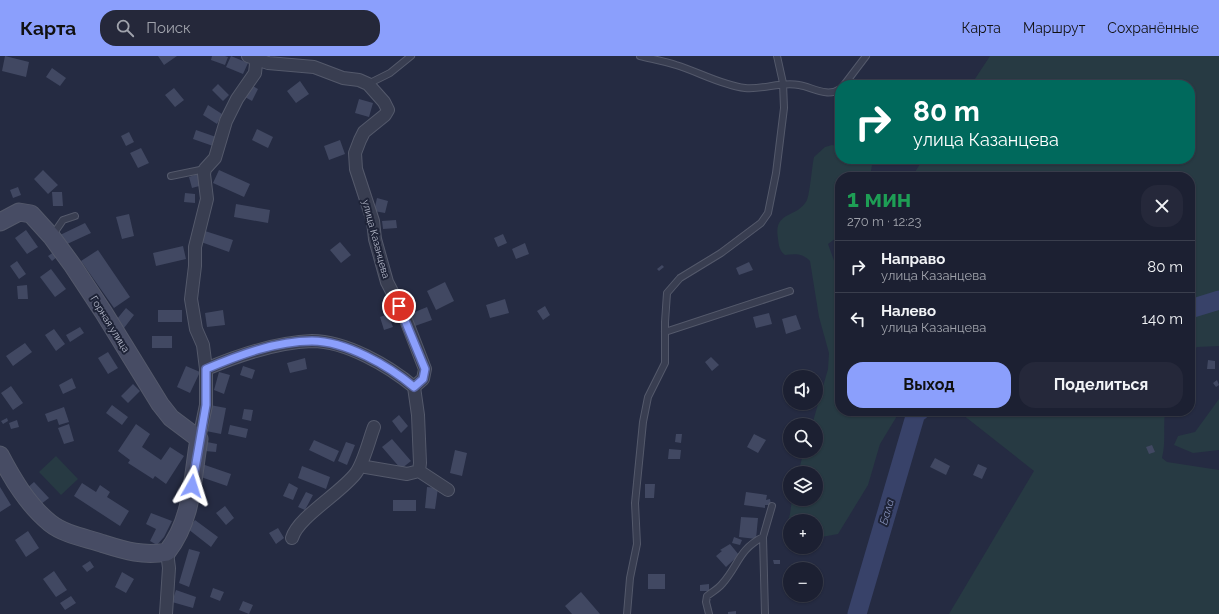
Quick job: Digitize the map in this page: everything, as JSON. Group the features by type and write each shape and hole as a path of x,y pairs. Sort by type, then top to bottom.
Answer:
{"street":[{"path":"252,57 268,63 314,67 368,84"},
{"path":"166,614 169,568 167,552 176,540 184,523 191,499 193,472 206,405 206,369 202,345 196,329 191,299 195,266 194,247 207,198 205,169 215,158 226,121 237,99 254,73 256,64 252,57"},
{"name":"улица Казанцева","path":"368,84 384,102 388,110 385,115 364,132 356,153 356,169 374,220 376,239 387,282 404,314 425,369 423,379 414,387"},
{"name":"Горная улица","path":"0,222 19,212 31,214 51,236 104,313 160,404 171,418 199,439"},
{"path":"206,369 231,359 282,344 313,341 333,344 366,357 400,375 414,387 418,415 419,471"},
{"path":"292,538 298,526 334,495 356,472 360,466 374,427"},
{"path":"0,455 23,494 51,524 80,537 138,554 167,552"},
{"path":"360,466 407,474 419,471 448,490"}],"lane":[{"path":"368,84 390,73 411,56"},
{"path":"640,56 676,65 702,76 743,88 763,89 783,83 799,84 819,92 835,90"},
{"path":"627,614 630,578 637,544 636,503 643,422 648,397 665,363 667,293 680,278 722,253 761,223 768,212 776,173 784,108 783,83 777,56"},
{"path":"848,80 866,56"},
{"path":"171,176 205,169"},
{"path":"51,236 63,220 75,216"},
{"path":"665,332 790,292"},
{"path":"765,614 763,537 772,506"},
{"path":"709,614 706,602 707,596 721,586 733,570 743,551 751,543 763,537"}],"shaded area":[{"path":"990,56 1219,56 1219,346 1197,347 1195,349 1195,172 915,172 920,164 1195,164 1195,80 974,80"},
{"path":"832,145 835,146 835,164 872,165 871,172 835,172 835,239 828,244 835,263 835,416 897,416 880,444 868,485 838,534 823,537 823,514 790,514 791,506 823,506 823,466 800,466 802,458 823,458 823,418 814,418 816,410 823,410 823,386 828,369 829,353 819,317 810,261 801,255 785,255 780,250 777,230 782,219 798,210 807,200 814,157 825,147"},
{"path":"1219,399 1219,450 1193,453 1174,445 1178,436 1195,432"},
{"path":"964,416 1165,416 1164,446 1162,458 1167,462 1219,470 1219,614 949,614 1034,471"},
{"path":"56,456 78,479 61,495 39,472"}],"building":[{"path":"5,56 29,62 26,77 2,71"},
{"path":"158,56 177,56 164,65"},
{"path":"212,56 228,57 225,65 211,60"},
{"path":"231,56 248,63 243,74 226,67"},
{"path":"52,68 66,78 60,86 46,77"},
{"path":"300,81 309,94 296,103 287,91"},
{"path":"218,84 229,95 223,101 212,90"},
{"path":"251,85 258,89 252,101 245,97"},
{"path":"174,88 184,100 175,107 165,95"},
{"path":"359,99 373,103 369,117 355,113"},
{"path":"208,105 222,114 217,124 203,115"},
{"path":"257,129 273,137 268,148 252,140"},
{"path":"196,130 216,137 213,146 193,139"},
{"path":"129,132 134,142 126,146 121,136"},
{"path":"340,140 345,154 329,160 324,146"},
{"path":"141,148 149,163 138,168 130,153"},
{"path":"43,170 58,185 48,194 34,179"},
{"path":"219,170 250,184 244,197 213,183"},
{"path":"200,173 203,185 192,188 189,177"},
{"path":"18,187 21,195 13,198 10,190"},
{"path":"52,192 62,192 63,206 53,206"},
{"path":"185,193 195,194 195,203 184,202"},
{"path":"377,198 388,201 385,213 374,211"},
{"path":"236,204 270,210 268,223 234,217"},
{"path":"129,214 134,236 122,239 116,217"},
{"path":"396,220 397,228 383,229 382,221"},
{"path":"85,223 91,233 65,245 60,235"},
{"path":"26,230 38,247 27,254 15,238"},
{"path":"205,231 233,240 229,252 201,242"},
{"path":"503,234 507,243 498,247 494,238"},
{"path":"340,242 351,255 341,263 330,250"},
{"path":"525,243 529,254 516,259 512,249"},
{"path":"183,246 186,259 156,266 153,253"},
{"path":"98,250 130,297 114,308 81,261"},
{"path":"54,252 58,256 52,261 48,256"},
{"path":"17,261 26,274 19,279 10,266"},
{"path":"749,262 753,270 739,275 736,268"},
{"path":"662,265 664,267 659,271 657,269"},
{"path":"51,269 66,289 55,297 40,277"},
{"path":"445,282 454,301 436,310 427,291"},
{"path":"27,285 28,299 18,299 17,286"},
{"path":"505,299 509,313 490,318 486,305"},
{"path":"545,306 550,315 543,320 537,311"},
{"path":"427,307 432,320 415,326 410,314"},
{"path":"126,308 134,315 121,332 112,325"},
{"path":"158,310 182,310 182,322 158,322"},
{"path":"223,310 225,325 207,327 205,313"},
{"path":"769,313 772,324 756,328 753,317"},
{"path":"388,314 393,327 384,330 380,317"},
{"path":"796,315 801,329 786,334 782,319"},
{"path":"80,327 84,333 70,342 66,335"},
{"path":"54,329 65,344 56,351 45,335"},
{"path":"152,336 172,336 172,348 152,348"},
{"path":"25,343 32,352 13,366 6,356"},
{"path":"108,352 118,368 108,374 98,358"},
{"path":"711,357 719,365 712,371 705,362"},
{"path":"305,358 307,369 290,373 287,363"},
{"path":"1208,360 1215,361 1215,369 1207,369"},
{"path":"186,366 200,372 190,393 177,387"},
{"path":"243,366 255,370 252,379 240,375"},
{"path":"219,372 230,375 224,394 214,390"},
{"path":"72,378 76,388 63,394 59,385"},
{"path":"1217,380 1219,385 1216,387 1213,383"},
{"path":"133,384 140,391 128,403 121,396"},
{"path":"11,386 23,403 13,410 1,393"},
{"path":"112,405 128,417 122,425 106,413"},
{"path":"210,405 226,408 221,434 206,431"},
{"path":"64,407 69,422 59,425 57,419 48,422 45,414"},
{"path":"244,409 253,410 251,421 242,419"},
{"path":"399,415 408,426 401,433 392,421"},
{"path":"7,418 8,421 3,424 1,421"},
{"path":"17,420 19,427 11,429 9,423"},
{"path":"69,424 74,441 64,444 58,428"},
{"path":"136,424 150,434 142,447 161,460 170,447 184,456 166,484 155,476 153,479 128,463 130,460 118,451"},
{"path":"230,425 248,429 246,438 228,434"},
{"path":"676,434 682,434 681,443 675,442"},
{"path":"754,434 766,440 758,453 747,447"},
{"path":"392,439 411,461 401,469 382,447"},
{"path":"314,440 339,451 334,462 309,450"},
{"path":"207,442 217,444 216,452 205,451"},
{"path":"346,442 355,445 347,465 338,461"},
{"path":"1152,445 1155,452 1149,454 1146,447"},
{"path":"669,449 681,450 680,459 668,459"},
{"path":"455,450 467,453 462,476 450,473"},
{"path":"935,458 950,466 946,475 930,467"},
{"path":"202,464 231,474 227,486 198,476"},
{"path":"978,464 987,468 982,479 973,475"},
{"path":"302,466 330,477 326,489 298,478"},
{"path":"34,482 49,498 41,504 27,488"},
{"path":"82,483 96,492 100,485 110,492 107,497 129,511 120,526 74,496"},
{"path":"289,483 298,488 293,500 283,496"},
{"path":"645,484 655,484 654,498 645,498"},
{"path":"0,487 11,505 0,512"},
{"path":"427,487 438,488 435,509 425,508"},
{"path":"306,492 313,495 305,510 298,507"},
{"path":"746,492 767,495 766,500 770,499 771,505 765,505 765,508 744,505"},
{"path":"393,500 416,500 416,511 393,511"},
{"path":"225,506 234,518 226,525 216,513"},
{"path":"151,513 172,521 164,537 157,545 150,541 156,529 146,524"},
{"path":"741,517 758,518 756,539 739,537"},
{"path":"195,520 218,537 211,547 188,529"},
{"path":"278,528 284,538 276,544 269,533"},
{"path":"28,531 39,548 26,557 15,540"},
{"path":"734,537 742,540 740,545 732,543"},
{"path":"730,544 739,555 726,567 716,556 722,551 720,550"},
{"path":"189,549 200,552 189,587 179,583"},
{"path":"773,560 780,560 780,564 774,564"},
{"path":"90,561 94,567 87,572 82,566"},
{"path":"54,571 67,590 56,597 43,579"},
{"path":"122,572 134,579 126,593 115,587"},
{"path":"648,574 665,574 665,589 648,589"},
{"path":"709,584 709,591 700,591 700,585"},
{"path":"213,588 224,592 220,601 210,597"},
{"path":"176,590 196,597 193,608 172,602"},
{"path":"581,592 600,614 572,614 565,606"},
{"path":"71,596 76,603 65,610 60,603"},
{"path":"243,601 253,605 249,614 239,610"},
{"path":"736,611 736,614 728,614 728,612"}],"waterway":[{"name":"Бала","path":"1195,307 1219,300"},
{"name":"Бала","path":"857,614 915,416"}],"route":[{"path":"192,486 193,472 206,405 206,369 251,352 282,344 313,341 333,344 366,357 400,375 414,387 425,376 425,369 404,314 399,306"}]}
